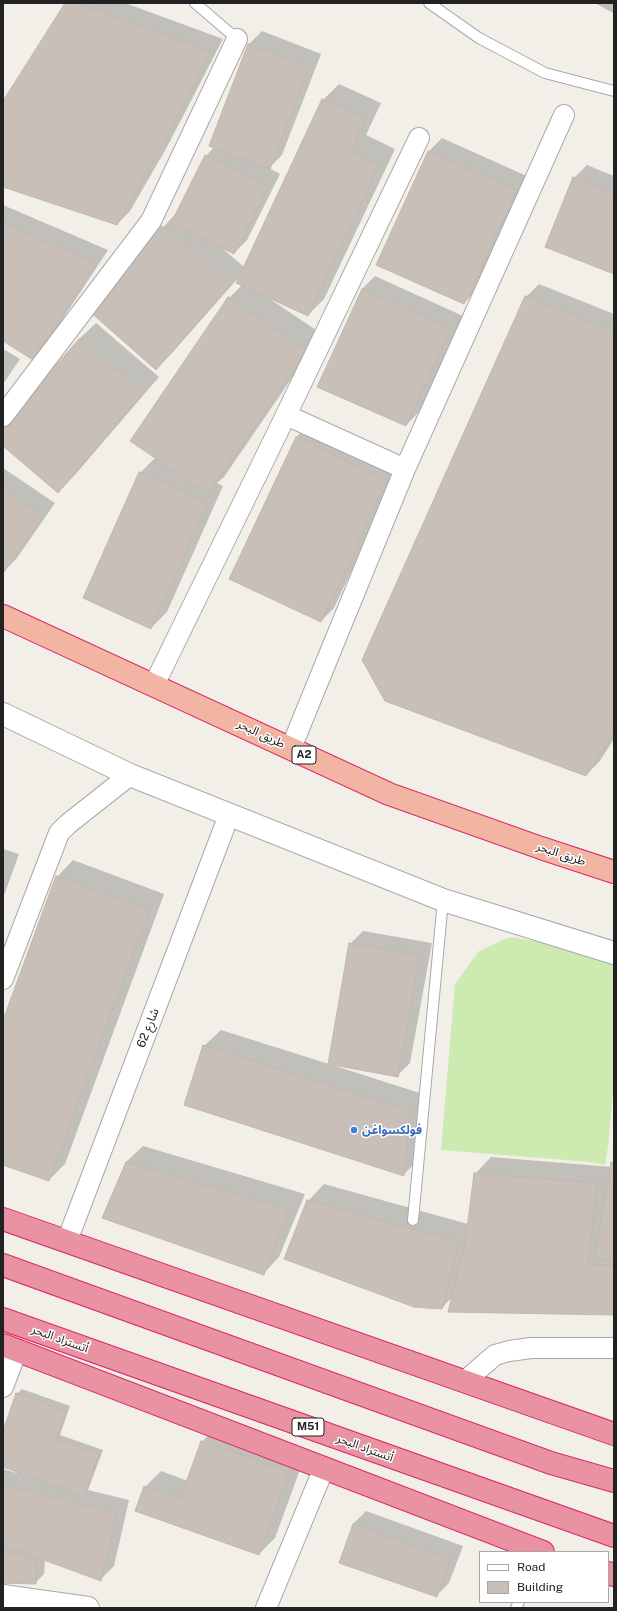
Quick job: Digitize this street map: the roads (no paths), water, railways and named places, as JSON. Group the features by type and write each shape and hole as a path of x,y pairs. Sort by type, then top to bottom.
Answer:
{"highway":[{"name":"طريق البحر","path":"3,616 389,794 614,872"},
{"path":"3,1219 614,1434"},
{"path":"3,1265 551,1463 614,1481"},
{"name":"أتستراد البحر","path":"3,1319 614,1536"},
{"path":"10,1348 540,1551"}],"street":[{"path":"3,416 151,221 237,39"},
{"path":"291,748 405,469 564,115"},
{"path":"154,686 419,138"},
{"path":"286,415 405,469"},
{"path":"3,714 130,775 444,900 614,953"},
{"path":"3,978 59,833 68,824 130,775"},
{"name":"شارع 62","path":"68,1241 229,815"},
{"path":"3,1387 10,1348"},
{"path":"465,1381 495,1355 509,1351 531,1348 614,1348"},
{"path":"266,1608 324,1468"},
{"path":"3,1596 88,1608"}],"lane":[{"path":"195,3 237,39"},
{"path":"429,3 479,38 545,73 614,91"},
{"path":"414,1220 444,900"}],"place":[{"name":"فولكسواغن","path":"354,1130"}]}
